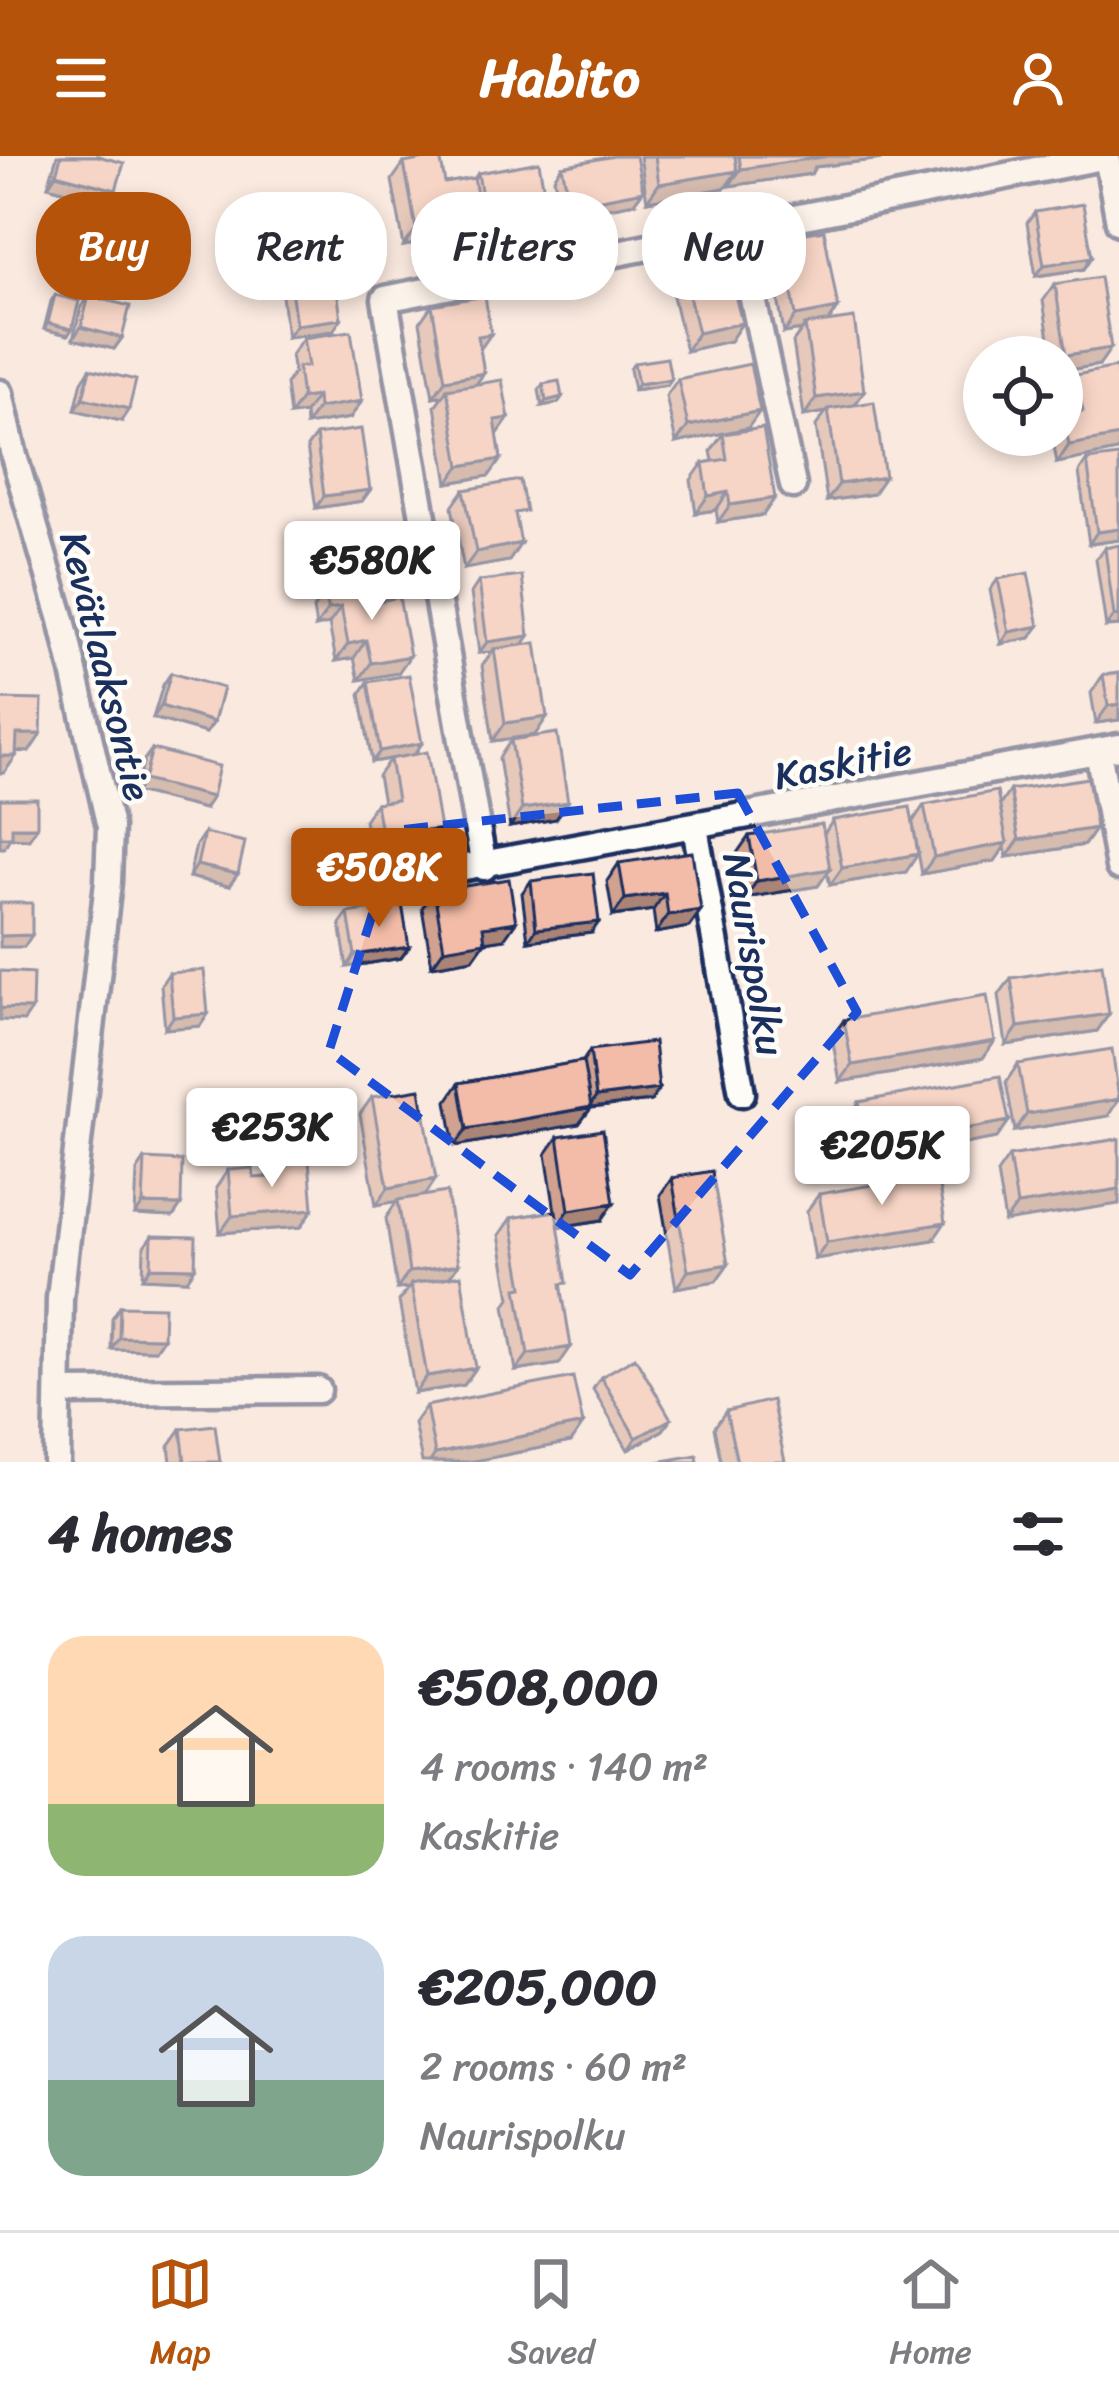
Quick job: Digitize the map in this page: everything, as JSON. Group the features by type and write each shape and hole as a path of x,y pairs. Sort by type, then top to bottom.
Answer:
{"street":[{"path":"806,216 1107,156 1119,222"},
{"path":"484,867 386,298 642,248"},
{"path":"753,300 793,484"},
{"name":"Kevätlaaksontie","path":"0,393 62,620 110,827 108,883 60,1298 57,1462"},
{"path":"1108,749 1119,867"},
{"name":"Kaskitie","path":"367,886 1108,749"},
{"name":"Naurispolku","path":"695,827 742,1093"},
{"path":"60,1392 318,1390"}],"highlighted area":[{"path":"738,793 857,1012 630,1275 329,1051 399,830"}],"building":[{"path":"61,156 98,156 124,163 116,190 56,174"},
{"path":"440,156 445,183 474,178 477,192 411,192 411,202 404,163"},
{"path":"636,156 643,191 618,196 618,192 567,192 562,166"},
{"path":"655,156 735,156 737,171 659,184"},
{"path":"739,156 822,156 823,157 741,169"},
{"path":"539,162 544,192 481,192 478,173"},
{"path":"1083,204 1092,257 1044,265 1035,212"},
{"path":"824,230 838,308 796,316 793,300 806,300 806,233"},
{"path":"1100,277 1111,348 1083,352 1083,336 1063,336 1055,284"},
{"path":"54,300 79,301 72,329 48,323"},
{"path":"88,300 130,306 122,338 81,327"},
{"path":"293,300 338,300 341,319 296,325"},
{"path":"486,300 491,334 478,336 484,373 445,380 432,305"},
{"path":"690,300 736,300 742,323 698,333"},
{"path":"854,318 864,391 816,398 805,325"},
{"path":"351,331 362,401 318,408 317,396 302,398 298,367 308,366 303,338"},
{"path":"667,358 671,379 638,384 634,363"},
{"path":"750,364 760,411 688,426 678,379"},
{"path":"1116,367 1119,436 1083,442 1083,374"},
{"path":"90,369 136,380 129,409 83,398"},
{"path":"502,380 509,418 495,420 501,459 460,466 447,389"},
{"path":"559,381 562,397 546,401 543,384"},
{"path":"874,402 885,477 839,484 828,409"},
{"path":"763,428 775,498 730,505 728,492 708,496 703,463 727,459 723,434"},
{"path":"361,429 370,490 324,496 316,435"},
{"path":"1119,456 1119,529 1097,532 1087,460"},
{"path":"520,480 526,511 515,513 521,543 476,552 464,490"},
{"path":"381,527 390,576 347,584 338,535"},
{"path":"1119,545 1119,615 1114,616 1105,548"},
{"path":"1028,573 1039,626 1009,632 998,579"},
{"path":"522,576 529,636 487,642 479,581"},
{"path":"360,586 364,604 399,597 410,656 371,663 366,640 348,644 341,607 328,609 325,592"},
{"path":"536,643 547,717 505,723 494,649"},
{"path":"171,673 223,688 214,722 161,706"},
{"path":"1119,673 1119,704 1108,706 1103,675"},
{"path":"409,675 422,743 380,751 368,682"},
{"path":"0,699 42,700 41,734 17,734 16,756 0,756"},
{"path":"557,733 568,802 522,809 511,740"},
{"path":"152,749 219,766 212,797 144,780"},
{"path":"427,752 440,829 382,838 376,803 397,800 390,759"},
{"path":"1088,778 1096,828 1019,840 1010,790"},
{"path":"997,791 1007,843 934,857 924,805"},
{"path":"0,799 37,799 37,827 12,827 12,837 0,837"},
{"path":"910,807 918,854 842,868 833,820"},
{"path":"822,824 830,869 757,881 749,836"},
{"path":"204,833 245,842 238,874 197,865"},
{"path":"692,852 701,910 668,915 665,893 625,899 619,863"},
{"path":"593,873 599,922 536,929 531,881"},
{"path":"509,879 516,922 483,927 485,942 444,949 434,891"},
{"path":"0,903 32,903 32,935 0,936"},
{"path":"402,904 409,947 355,955 348,913"},
{"path":"1102,964 1109,1014 1018,1027 1011,978"},
{"path":"204,970 208,1014 173,1017 169,973"},
{"path":"0,971 33,973 32,1009 0,1008"},
{"path":"987,995 995,1041 852,1065 844,1020"},
{"path":"654,1042 659,1089 596,1097 590,1050"},
{"path":"1112,1049 1119,1099 1027,1114 1018,1064"},
{"path":"583,1061 591,1107 467,1129 459,1083"},
{"path":"1000,1076 1009,1121 867,1147 859,1102"},
{"path":"420,1089 436,1179 388,1188 372,1097"},
{"path":"603,1130 614,1203 569,1210 558,1137"},
{"path":"1119,1139 1119,1189 1017,1205 1009,1156"},
{"path":"145,1159 182,1161 181,1205 143,1204"},
{"path":"309,1160 313,1209 232,1216 228,1170 253,1168 254,1178 276,1177 275,1162"},
{"path":"712,1171 728,1264 688,1271 672,1178"},
{"path":"937,1174 945,1223 827,1242 819,1194"},
{"path":"447,1192 458,1265 409,1272 398,1200"},
{"path":"556,1211 571,1347 528,1354 511,1218"},
{"path":"152,1236 196,1237 195,1268 151,1267"},
{"path":"461,1275 476,1368 427,1376 411,1284"},
{"path":"120,1306 164,1307 163,1338 119,1337"},
{"path":"635,1357 671,1419 636,1438 601,1377"},
{"path":"573,1377 583,1424 435,1454 426,1406"},
{"path":"772,1400 785,1462 737,1462 726,1411"},
{"path":"215,1425 220,1462 185,1462 181,1429"},
{"path":"697,1455 698,1462 657,1462"}]}
